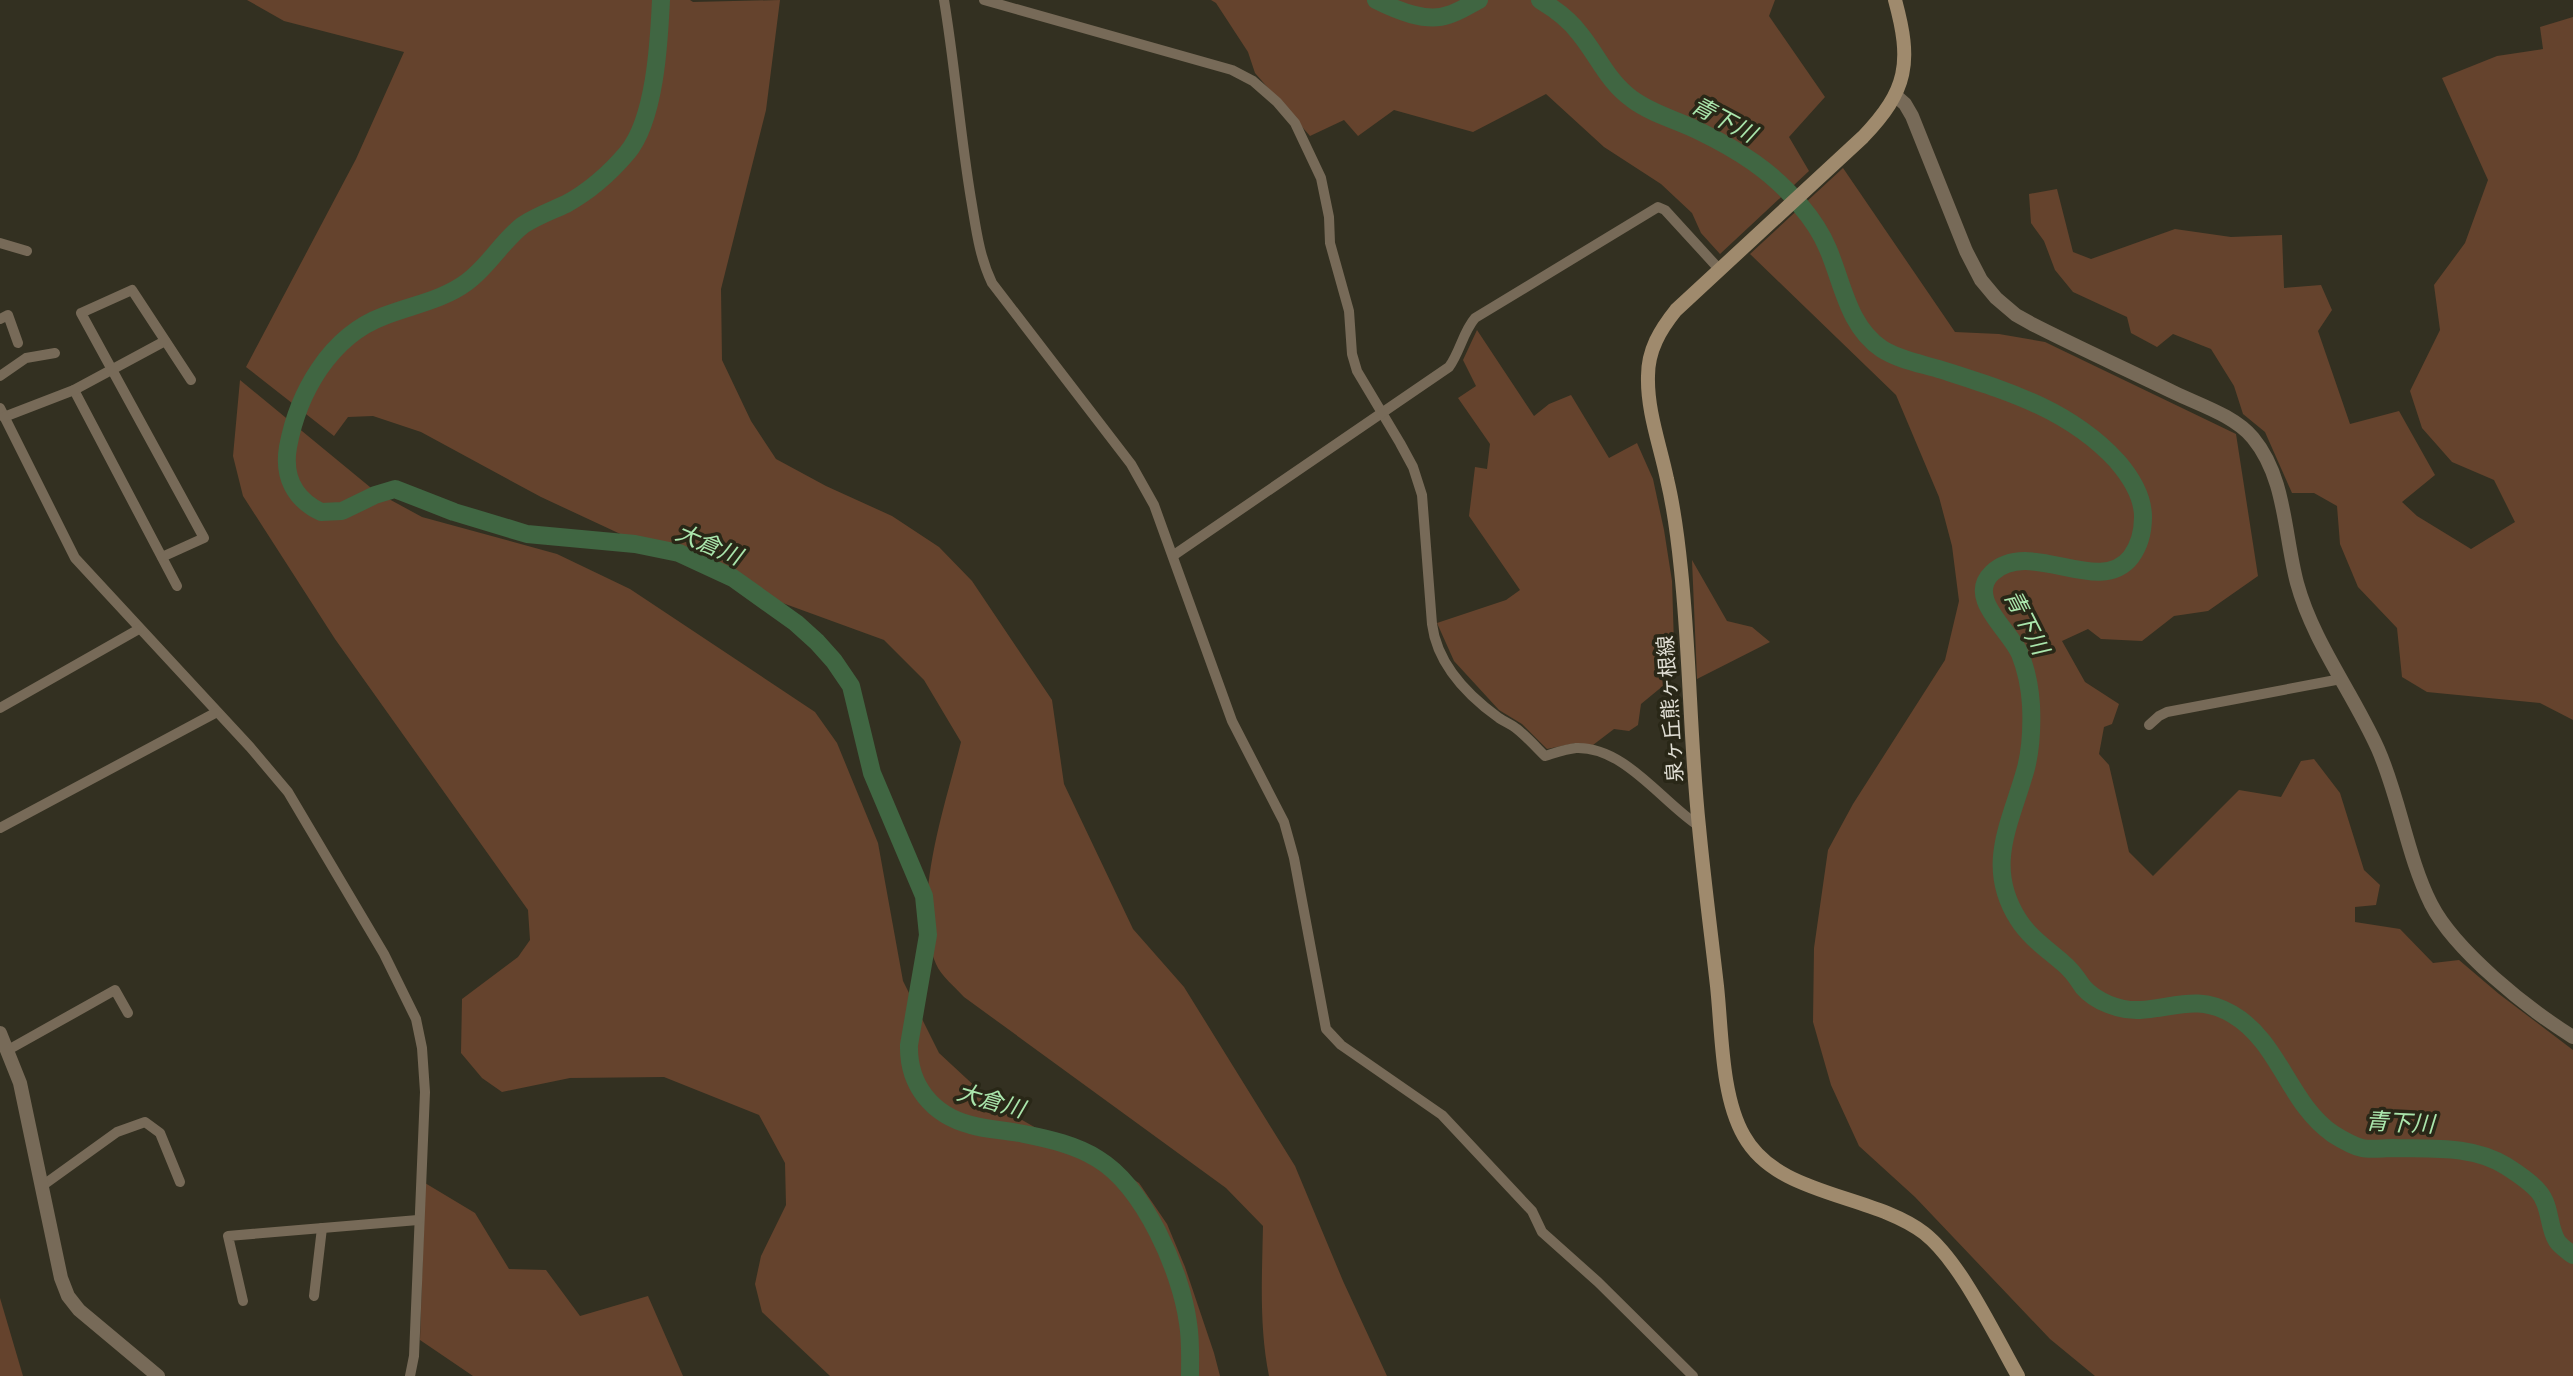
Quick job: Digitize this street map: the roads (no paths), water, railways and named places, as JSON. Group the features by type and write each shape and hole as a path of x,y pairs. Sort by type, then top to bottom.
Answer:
{"main road":[{"name":"泉ヶ丘熊ヶ根線","path":"1895,0 1905,48 1903,73 1895,96 1880,119 1840,159 1676,310 1652,349 1648,394 1668,483 1681,567 1699,826 1726,1073 1735,1119 1743,1135 1760,1157 1780,1172 1801,1183 1888,1212 1926,1235 1956,1268 2018,1376"}],"street":[{"path":"944,0 980,254 992,283 1131,464 1154,505 1232,721 1284,822 1294,858 1326,1029 1341,1045 1443,1115 1532,1211 1542,1232 1598,1282 1693,1376"},
{"path":"984,0 1210,62 1253,81 1277,102 1295,124 1321,178 1329,217 1330,243 1349,311 1352,354 1357,372 1413,467 1422,495 1435,644 1450,670 1469,693 1517,729 1545,756 1576,748 1597,750 1617,760 1699,826"},
{"path":"1895,96 1905,104 1912,116 1966,251 1981,279 1996,298 2032,324 2237,424 2251,436 2270,462 2297,583 2309,618 2378,751 2431,904 2454,938 2504,985 2573,1037"},
{"path":"1174,555 1450,367 1475,318 1658,206 1665,210 1719,269"},
{"path":"0,243 27,251"},
{"path":"162,557 204,538 81,313 132,290 191,380"},
{"path":"0,319 8,315 18,343"},
{"path":"164,341 75,390 2,413 75,558 288,792 384,954 416,1019 422,1048 425,1092 414,1356 410,1376"},
{"path":"0,376 26,358 55,354"},
{"path":"75,390 177,586"},
{"path":"0,708 139,629"},
{"path":"2149,725 2167,712 2341,679"},
{"path":"0,828 217,712"},
{"path":"8,1050 115,990 128,1013"},
{"path":"0,1033 20,1083 61,1278 68,1296 79,1310 158,1376"},
{"path":"42,1186 117,1132 145,1122 160,1133 180,1182"},
{"path":"243,1301 228,1236 418,1220"},
{"path":"314,1296 322,1228"}],"waterway":[{"name":"大倉川","path":"661,0 657,59 650,101 644,121 627,153 606,175 582,194 523,225 475,276 458,288 438,298 384,316 348,337 320,369 300,407 288,447 287,468 292,486 304,500 321,512 342,511 375,495 395,489 454,512 527,534 635,544 679,553 733,578 796,623 817,642 851,686 872,773 924,896 928,935 909,1045 910,1060 918,1085 934,1106 957,1120 977,1127 1062,1143 1090,1154 1115,1172 1145,1209 1169,1256 1184,1302 1189,1330 1190,1376"},
{"name":"青下川","path":"1376,0 1402,11 1430,17 1452,14 1479,0"},
{"name":"青下川","path":"1540,0 1572,24 1610,77 1632,99 1741,154 1789,193 1816,226 1848,304 1861,329 1871,340 1882,349 1903,359 2013,394 2058,415 2098,443 2117,461 2135,487 2142,509 2141,533 2131,557 2117,568 2101,572 2083,571 2025,561 2008,564 1992,573 1985,583 1984,593 1992,614 2020,654 2030,699 2028,760 2008,826 2002,862 2008,899 2023,926 2069,968 2088,992 2109,1004 2140,1010 2197,1003 2220,1008 2232,1014 2262,1040 2305,1106 2318,1121 2347,1142 2366,1149 2465,1151 2493,1159 2506,1166 2539,1192 2546,1204 2557,1241 2573,1255"}]}
